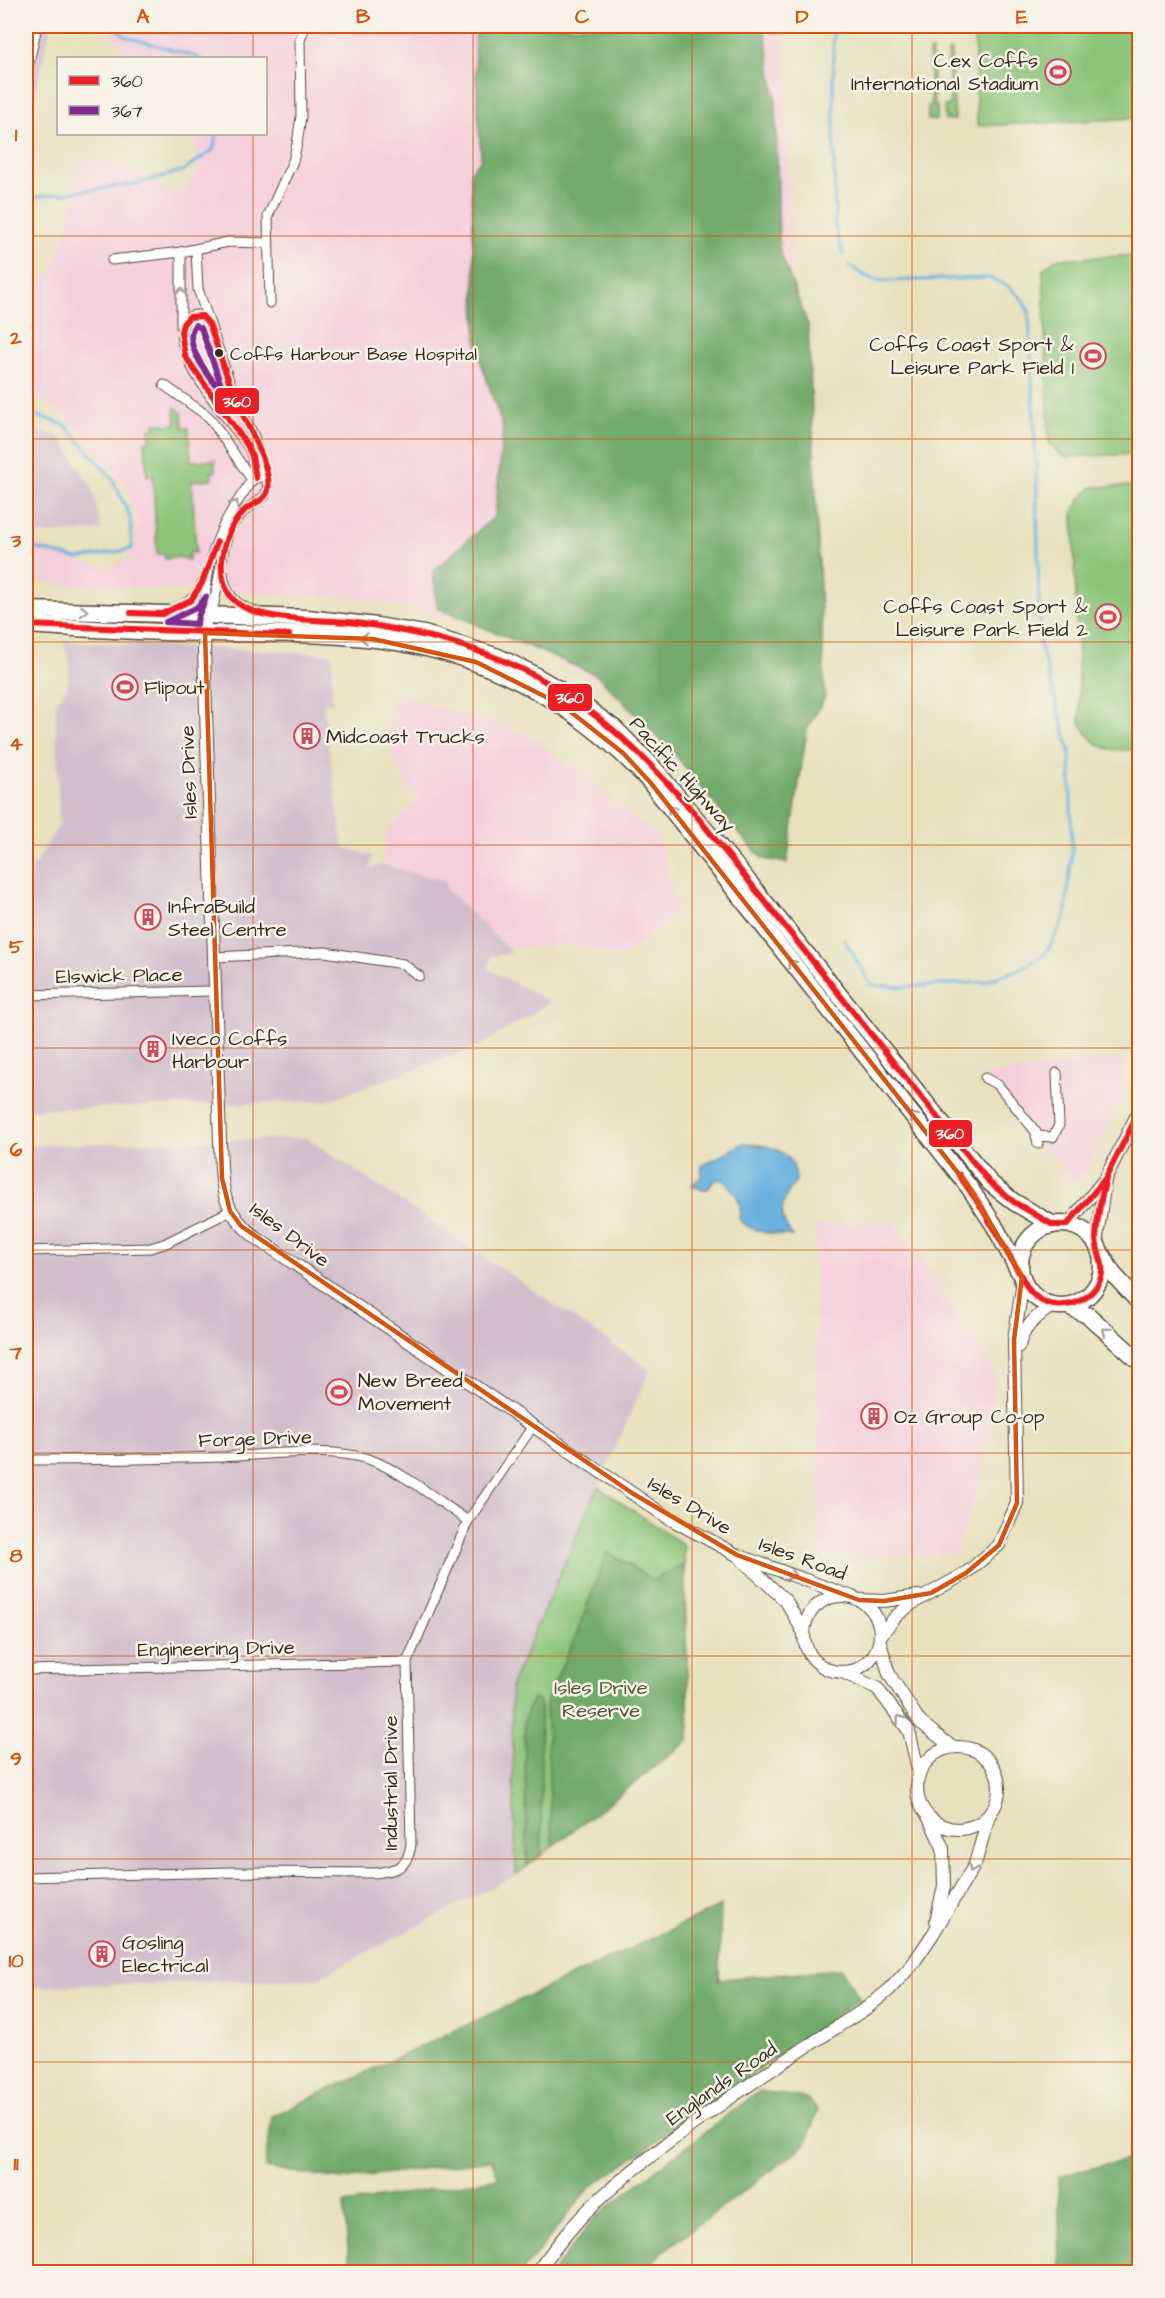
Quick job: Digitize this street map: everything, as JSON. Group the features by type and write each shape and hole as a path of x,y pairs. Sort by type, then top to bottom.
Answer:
{"highway":[{"name":"Pacific Highway","path":"26,610 287,617 377,626 424,634 473,648 527,671 570,696 615,729 651,765 743,875 990,1183 1014,1202 1060,1225"},
{"name":"Pacific Highway","path":"26,626 353,637 429,648 476,662 517,679 562,705 623,753 650,782 969,1187 994,1225 1023,1279"},
{"path":"1140,1303 1113,1274 1089,1235 1080,1229 1060,1225 1040,1230 1029,1239 1022,1251 1020,1265 1029,1291 1039,1300 1089,1316 1140,1362"},
{"path":"1060,1306 1082,1301 1100,1280 1102,1266 1098,1248"}],"street":[{"path":"26,76 38,26"},
{"path":"270,303 268,216 293,160 297,144 301,116 300,40 305,26"},
{"path":"112,260 196,250 228,242 268,243"},
{"path":"196,250 196,281 209,324 235,398 254,436 268,483 267,492 244,511 230,528 214,604 206,616"},
{"path":"181,252 183,350 189,364 250,450 252,496 262,497"},
{"path":"181,332 183,324 189,317 202,316 209,324"},
{"path":"164,385 209,417 252,481"},
{"path":"162,614 195,597 210,564 223,523 252,481 262,478 268,483"},
{"path":"222,561 226,587 234,601 251,610 287,617"},
{"path":"206,616 210,564"},
{"name":"Isles Drive","path":"206,616 214,991 222,1178 230,1210 241,1226 255,1237 667,1517 737,1555"},
{"path":"213,957 325,952 403,964 419,976"},
{"name":"Elswick Place","path":"26,995 214,991"},
{"path":"985,1078 998,1085 1036,1132 1037,1140 1053,1137 1059,1125 1057,1073"},
{"path":"1060,1225 1105,1179 1140,1109"},
{"path":"1098,1248 1105,1179"},
{"path":"26,1251 150,1248 164,1244 230,1210"},
{"path":"843,1673 865,1666 875,1655 880,1638 896,1616 966,1573 999,1545 1017,1503 1016,1328 1023,1279"},
{"path":"1016,1359 1024,1331 1032,1320 1060,1306"},
{"name":"Industrial Drive","path":"26,1877 231,1872 375,1873 404,1865 410,1858 411,1844 407,1662 468,1521 533,1426"},
{"name":"Forge Drive","path":"26,1460 124,1460 344,1454 373,1461 412,1482 468,1521"},
{"name":"Isles Road","path":"737,1555 856,1598"},
{"name":"Isles Road","path":"737,1555 786,1601 804,1633"},
{"path":"804,1633 808,1618 817,1606 837,1596 895,1600 931,1593"},
{"name":"Englands Road","path":"537,2272 556,2247 605,2194 697,2121 890,1990 912,1965 933,1934 975,1864 990,1812 999,1792 995,1770 980,1753 966,1747 951,1747 921,1722 889,1674 875,1614 856,1598"},
{"name":"Englands Road","path":"804,1633 807,1648 815,1661 828,1670 843,1673 877,1688 909,1731 919,1774 918,1796 943,1848 944,1886 933,1934"},
{"name":"Engineering Drive","path":"26,1670 407,1662"},
{"path":"919,1774 932,1756 951,1747"},
{"path":"928,1816 941,1825 964,1828 979,1823 990,1812"}],"highlighted area":[{"path":"205,633 373,639 476,662 562,705 623,753 650,782 969,1187 1022,1277 1014,1340 1017,1503 999,1545 966,1573 931,1593 884,1601 859,1600 737,1555 632,1493 241,1226 230,1211 222,1178"}],"shaded area":[{"path":"26,26 51,26 26,135"},
{"path":"110,26 784,26 803,691 622,694 496,628 369,599 26,582 26,542 38,545 58,556 110,567 128,558 136,544 137,523 132,505 116,473 70,421 26,389 26,300 53,268 70,220 75,167 85,161 101,161 132,168 169,192 182,194 200,168 194,135 267,135 267,57 130,57 113,38"},
{"path":"26,427 60,437 92,487 102,530 26,535"},
{"path":"63,641 332,654 333,703 323,704 343,847 372,856 370,868 382,865 445,881 447,889 512,953 491,956 488,969 551,1002 480,1046 326,1101 26,1110 26,879 59,825 56,704 67,686 70,665"},
{"path":"396,693 530,735 659,837 678,912 623,958 567,944 509,949 447,889 445,881 382,865 386,831 420,797 406,785 385,738"},
{"path":"1124,1060 1123,1093 1081,1182 1073,1182 995,1090 985,1074"},
{"path":"307,1138 650,1369 511,1686 516,1875 316,1979 26,1987 26,1145"},
{"path":"893,1220 996,1374 979,1487 956,1554 820,1557 814,1226"}],"green space":[{"path":"484,26 764,26 776,100 779,249 808,325 825,697 807,730 787,863 763,859 733,827 677,757 597,675 437,608 433,571 495,516 503,428 477,350 471,171 481,159 474,38"},
{"name":"C.ex Coffs International Stadium","path":"974,26 1139,26 1139,118 977,126"},
{"path":"929,51 932,51 934,106 937,106 937,120 928,120 928,106 931,106"},
{"path":"948,51 951,51 955,120 945,120 944,106 950,105"},
{"name":"Coffs Coast Sport & Leisure Park Field 1","path":"1139,255 1139,454 1063,457 1049,443 1043,269 1056,259"},
{"path":"175,407 182,413 183,427 189,428 191,461 215,460 215,472 211,472 212,479 192,481 196,553 189,553 189,560 179,557 165,559 164,554 157,554 153,475 147,476 145,442 150,441 149,429 154,429 155,423 176,424"},
{"name":"Coffs Coast Sport & Leisure Park Field 2","path":"1139,486 1139,750 1119,750 1097,744 1080,722 1073,512 1081,498 1092,487"},
{"name":"Isles Drive Reserve","path":"598,1487 684,1545 689,1740 516,1875 511,1686"},
{"name":"Isles Drive Reserve","path":"607,1552 654,1580 684,1564 689,1740 552,1847 546,1702 578,1631"},
{"path":"533,1698 540,1701 542,1855 527,1866 524,1719"},
{"path":"721,1906 719,1979 841,1969 860,1999 588,2189 522,2272 350,2272 344,2204 499,2178 491,2160 342,2179 265,2168 272,2116"},
{"path":"759,2091 806,2098 818,2110 805,2145 661,2253 643,2272 553,2272 597,2215"},
{"path":"1139,2157 1139,2272 1060,2272 1058,2176"}],"water":[{"path":"744,1143 772,1148 786,1156 791,1162 795,1170 796,1181 782,1208 784,1222 793,1236 764,1232 744,1224 739,1219 739,1201 722,1179 713,1181 708,1189 702,1190 692,1185 701,1177 702,1166"}],"waterway":[{"path":"114,26 125,36 197,57"},
{"path":"833,26 835,228 843,254"},
{"path":"26,203 36,197 136,184 182,171 213,150 217,135"},
{"path":"844,939 871,985 905,987 983,982 1018,970 1043,956 1065,917 1072,852 1070,752 1040,644 1036,464 1029,312 1022,299 1008,286 990,278 879,281 863,275 849,265"},
{"path":"26,412 65,425 112,478 130,516 132,549 78,559 26,546"}],"transit line":[{"name":"360","path":"256,478 252,456 247,445 185,356 181,332 183,324 189,317 202,316 209,324 231,388 262,456 268,480 267,493 238,518 224,550 222,573 229,594 238,603 266,615 349,622 450,642 492,656 531,674 566,694 600,719 632,747 695,814 990,1183 1014,1202 1053,1225 1067,1225 1105,1179 1140,1110"},
{"name":"367","path":"195,325 201,328 226,399 200,363 195,352 192,342 195,325"},
{"name":"360","path":"131,613 162,614 191,600 202,583 217,542"},
{"name":"367","path":"206,597 197,624 166,622 196,608 206,597"},
{"name":"360","path":"26,625 289,635"},
{"name":"360","path":"959,1175 982,1208 1029,1290 1036,1297 1055,1305 1072,1304 1079,1301 1092,1292 1100,1280 1102,1265 1096,1238 1099,1208 1106,1178"}],"place":[{"name":"C.ex Coffs International Stadium","path":"1058,72"},
{"name":"Coffs Harbour Base Hospital","path":"219,353"},
{"name":"Coffs Coast Sport & Leisure Park Field 1","path":"1093,356"},
{"name":"Coffs Coast Sport & Leisure Park Field 2","path":"1108,617"},
{"name":"Flipout","path":"125,687"},
{"name":"Midcoast Trucks","path":"307,736"},
{"name":"InfraBuild Steel Centre","path":"148,917"},
{"name":"Iveco Coffs Harbour","path":"153,1049"},
{"name":"New Breed Movement","path":"339,1392"},
{"name":"Oz Group Co-op","path":"874,1416"},
{"name":"Gosling Electrical","path":"102,1954"}]}
